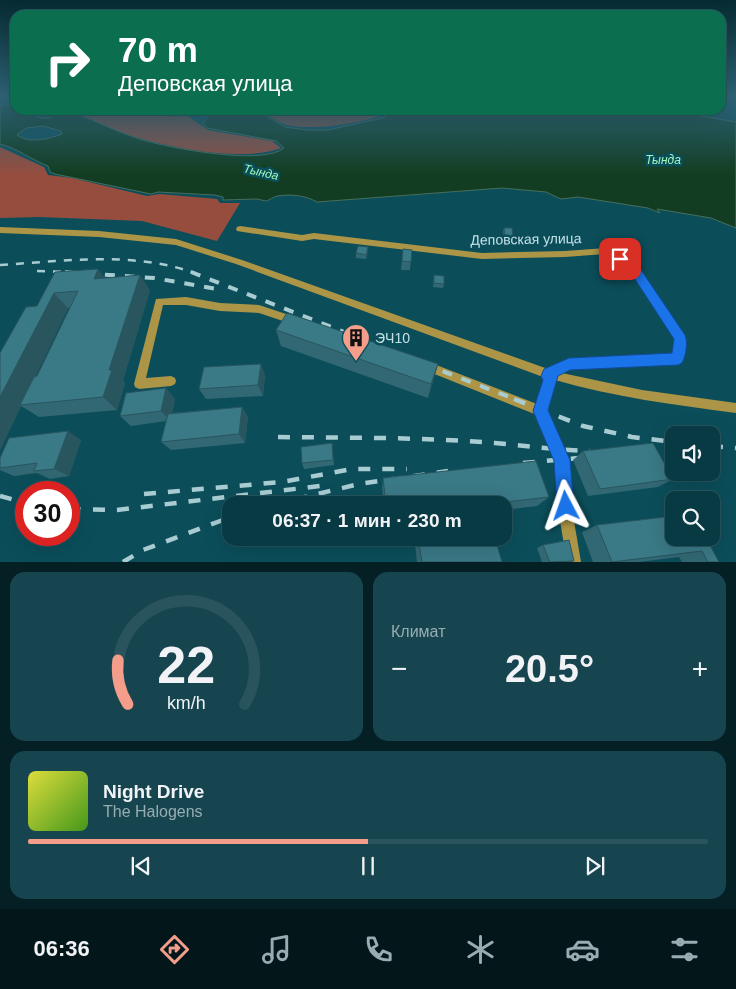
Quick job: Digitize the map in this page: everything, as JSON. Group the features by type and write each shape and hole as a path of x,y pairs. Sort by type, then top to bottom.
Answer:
{"street":[{"name":"Деповская улица","path":"240,229 302,238 314,236 482,256 606,251 633,267 680,339 678,359 569,364 549,374"},
{"path":"0,230 99,234 176,242 248,265 549,374 591,386 736,408"},
{"path":"171,381 139,384 160,302 186,301 220,307 259,309 309,326"},
{"path":"412,361 541,411"},
{"path":"549,374 548,376 551,376 541,411 562,460 567,521 574,562"}],"shaded area":[{"path":"97,122 197,122 208,130 272,141 281,148 260,153 205,152 174,147"},
{"path":"280,122 356,122 322,127"},
{"path":"0,147 44,167 48,175 72,178 147,196 160,194 217,199 220,203 240,203 217,241 142,221 39,217 0,218"}],"water":[{"name":"Тында","path":"0,122 97,122 143,140 173,147 216,154 257,155 273,153 284,148 276,141 207,128 203,123 277,122 285,127 328,130 364,122 736,122 736,228 711,218 657,209 660,213 648,208 578,197 561,199 546,192 502,188 317,202 302,196 292,195 277,196 266,201 257,199 223,200 223,197 215,195 158,192 151,194 55,174 50,172 48,166 0,144","holes":["43,126 61,131 62,134 40,140 22,138 17,135 26,128"]}],"building":[{"path":"504,228 512,228 513,237 505,236"},
{"path":"358,246 368,247 366,255 356,253"},
{"path":"403,249 412,250 411,262 402,261"},
{"path":"98,269 94,279 140,275 109,370 112,370 103,397 20,405 34,377 37,376 78,291 54,293 0,397 0,353 26,307 37,306 55,272"},
{"path":"434,275 444,276 444,284 434,283"},
{"path":"287,313 438,364 431,384 276,330"},
{"path":"261,364 258,385 199,389 204,367"},
{"path":"166,388 161,411 120,416 126,393"},
{"path":"242,407 239,434 161,442 168,414"},
{"path":"68,431 54,469 34,471 37,463 0,468 0,458 9,438"},
{"path":"332,443 333,460 302,463 301,447"},
{"path":"653,443 665,465 665,480 600,489 583,451"},
{"path":"536,461 549,497 512,501 512,496 385,496 383,478"},
{"path":"665,517 665,546 710,546 719,562 708,562 702,551 612,562 597,525"},
{"path":"569,540 574,561 550,562 543,545"},
{"path":"419,546 497,546 502,562 422,562"}],"railway":[{"path":"0,265 98,259 123,260 171,266 195,273"},
{"path":"37,271 94,273"},
{"path":"65,272 154,278 223,290"},
{"path":"191,272 362,339"},
{"path":"424,364 517,400"},
{"path":"514,399 583,426 632,437 665,441"},
{"path":"278,437 441,440 590,451"},
{"path":"720,447 736,448"},
{"path":"642,451 665,449"},
{"path":"523,463 590,457"},
{"path":"144,494 282,482 352,469 407,469"},
{"path":"309,496 359,484 448,471"},
{"path":"80,509 117,510 320,486"},
{"path":"0,496 15,500"},
{"path":"123,562 143,550 222,520"}],"place":[{"name":"ЭЧ10","path":"356,362"}],"route":[{"path":"566,506 562,460 541,411 551,376 548,376 549,374 569,364 678,359 680,339 633,267 620,259"}]}
